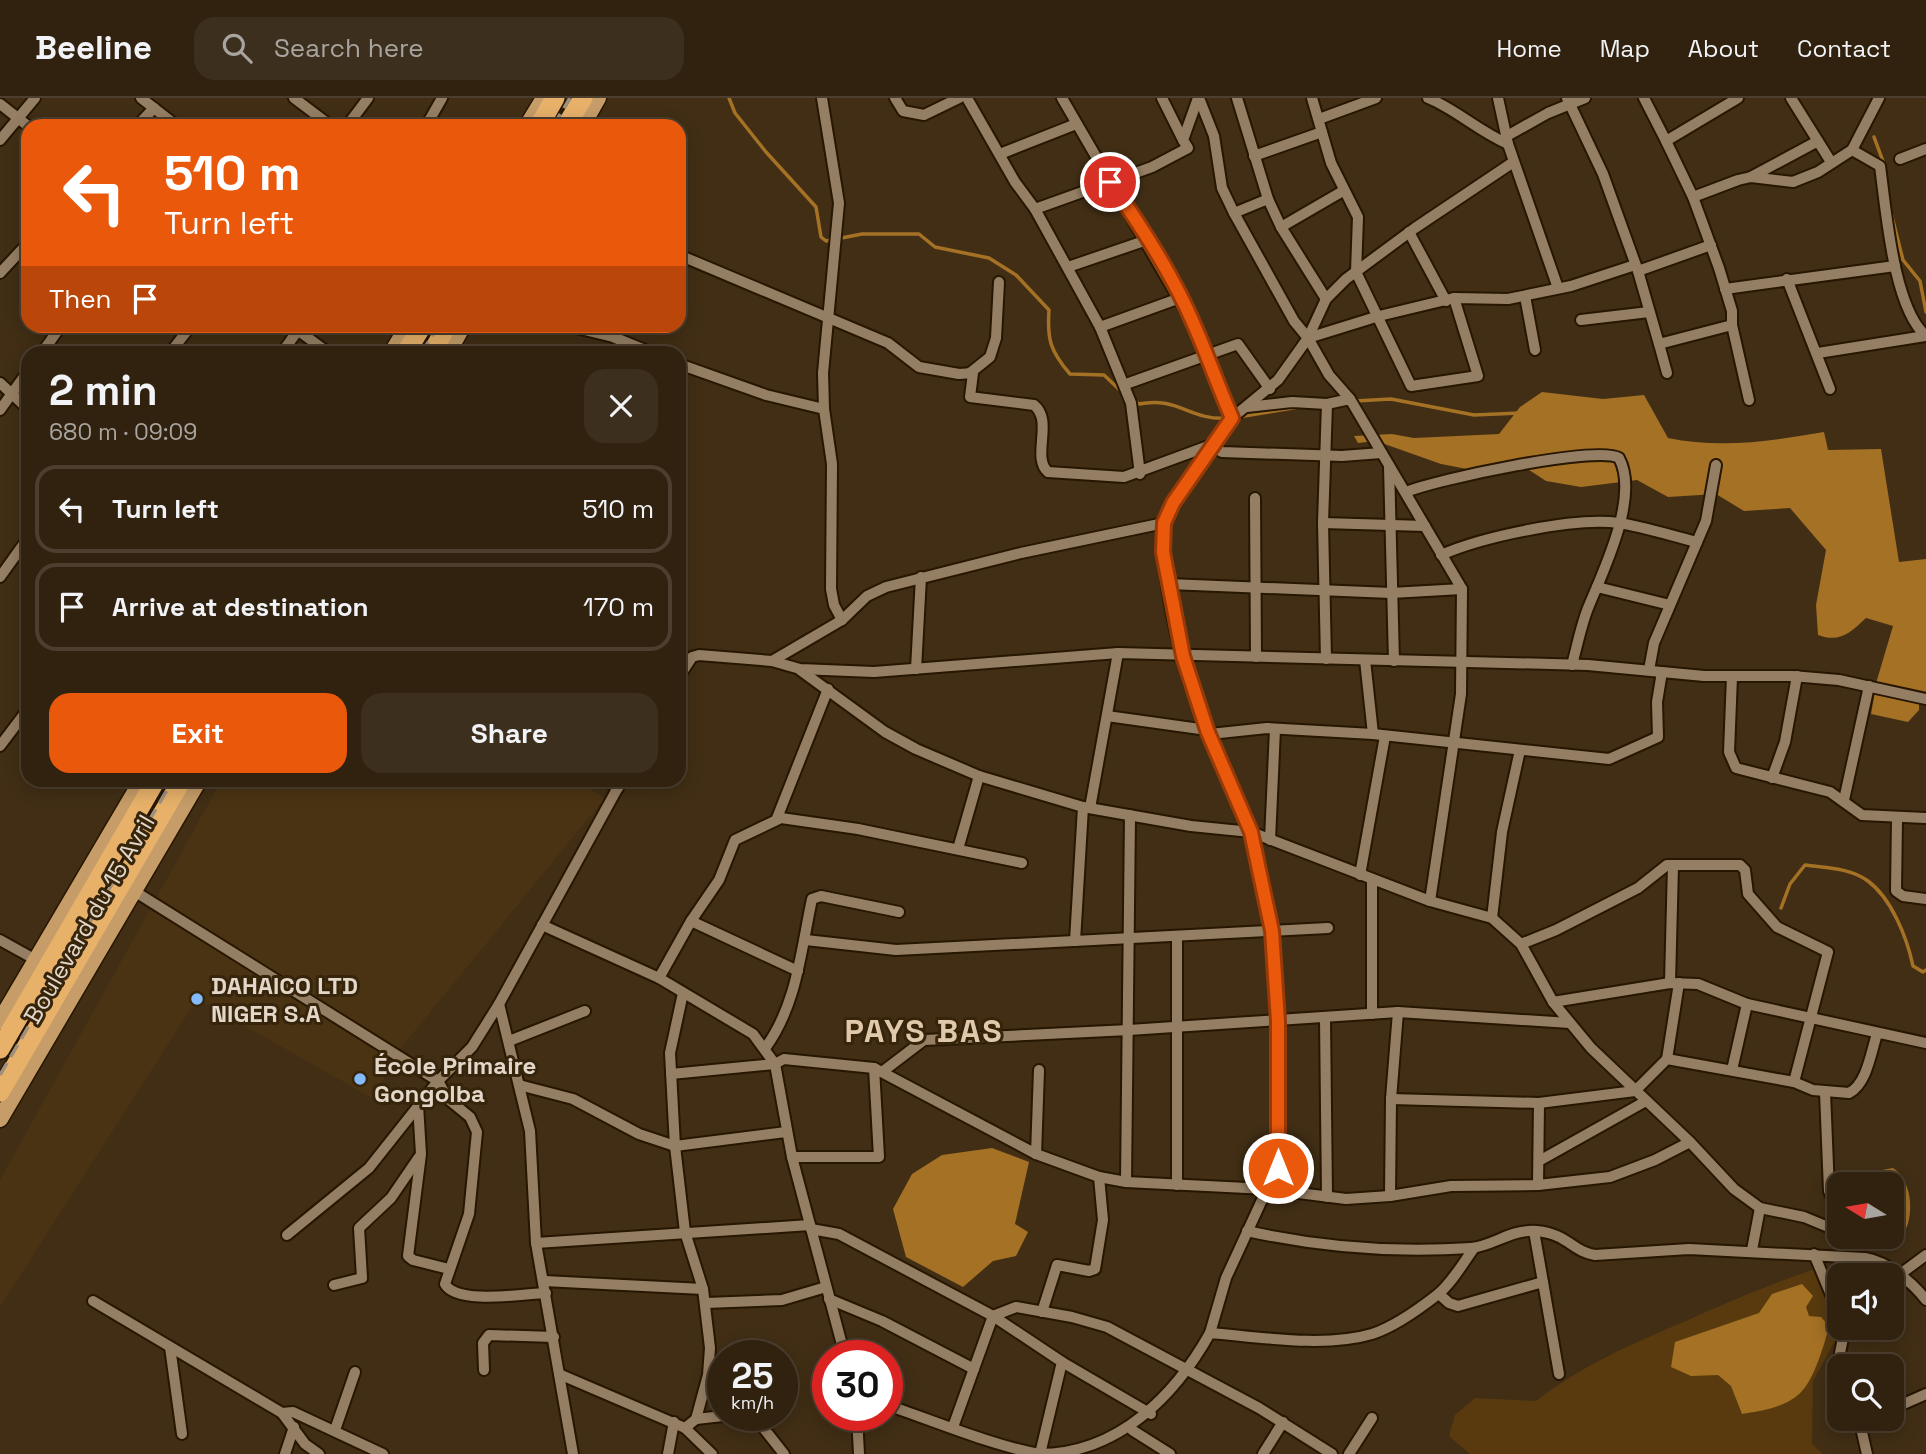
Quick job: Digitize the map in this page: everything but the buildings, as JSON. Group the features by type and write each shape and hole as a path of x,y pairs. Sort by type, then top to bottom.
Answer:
{"highway":[{"path":"543,119 555,98"},
{"path":"570,119 583,98"},
{"name":"Boulevard du 15 Avril","path":"0,1049 152,787"},
{"name":"Boulevard du 15 Avril","path":"0,1092 178,787"}],"main road":[{"path":"531,119 544,98"},
{"path":"586,119 598,98"},
{"name":"Boulevard du 15 Avril","path":"0,1021 138,787"},
{"name":"Boulevard du 15 Avril","path":"0,1119 195,787"}],"street":[{"path":"26,119 35,98"},
{"path":"141,98 168,119"},
{"path":"294,98 322,119"},
{"path":"352,119 368,98"},
{"path":"430,119 442,98"},
{"path":"822,98 839,202 826,319 824,409 832,464 831,589 834,605 842,621"},
{"path":"895,98 903,111 924,115 959,98"},
{"path":"967,98 1035,209 1100,327 1126,384 1134,412 1140,474"},
{"path":"1062,98 1180,298 1195,327 1205,358 1232,418"},
{"path":"1035,209 1152,167 1188,148 1162,98"},
{"path":"1183,139 1198,98"},
{"path":"1198,98 1216,143 1222,188 1234,213 1288,312 1308,338 1329,375 1350,400 1461,589 1462,663 1430,901"},
{"path":"1237,98 1268,199 1281,227 1326,299"},
{"path":"1312,98 1343,191 1354,204 1358,217 1356,272 1379,316 1408,385 1418,387 1476,378 1478,370 1450,300 1409,232"},
{"path":"1319,119 1376,98"},
{"path":"1428,98 1449,107 1474,127 1507,140"},
{"path":"1498,98 1512,163 1531,206 1559,288"},
{"path":"1507,140 1569,101 1585,98"},
{"path":"1644,98 1693,197 1710,245 1732,312 1732,325 1749,400"},
{"path":"1666,141 1738,98"},
{"path":"1791,98 1831,162"},
{"path":"1751,177 1793,182 1818,172 1852,150 1879,98"},
{"path":"1569,101 1603,174 1636,268 1668,373"},
{"path":"0,104 21,121"},
{"path":"144,119 154,108"},
{"path":"1000,154 1076,124"},
{"path":"0,140 21,125"},
{"path":"1255,156 1322,132"},
{"path":"1693,197 1722,183 1751,177 1818,141"},
{"path":"1900,159 1926,149"},
{"path":"1852,150 1880,166 1895,266 1908,307 1918,329 1926,336"},
{"path":"903,1410 1041,1454 1091,1450 1107,1445 1132,1430 1151,1414 1188,1372 1210,1333 1226,1278 1278,1168 1278,1021 1272,931 1251,832 1208,732 1183,656 1163,552 1164,523 1173,503 1232,418 1270,389 1308,338 1326,299 1356,272 1409,232 1512,163"},
{"path":"1281,227 1343,191"},
{"path":"1234,213 1268,199"},
{"path":"1068,267 1147,240"},
{"path":"1308,338 1379,316 1450,300 1525,296 1636,268 1710,245"},
{"path":"0,273 21,250"},
{"path":"686,258 826,319 888,342 919,367 958,374 970,373 990,357 996,338 999,282"},
{"path":"1725,289 1895,266"},
{"path":"1787,279 1830,389"},
{"path":"1525,296 1535,350"},
{"path":"1100,327 1180,298"},
{"path":"1581,320 1649,312"},
{"path":"1658,344 1732,325"},
{"path":"304,333 320,346"},
{"path":"596,333 635,346"},
{"path":"1818,353 1926,336"},
{"path":"1126,384 1240,345 1270,389"},
{"path":"686,367 766,396 824,409"},
{"path":"970,373 970,397 1025,402 1038,408 1043,420 1045,470 1102,477 1140,474 1155,463 1211,445"},
{"path":"0,410 21,380"},
{"path":"0,383 21,403"},
{"path":"1245,407 1292,402 1327,404 1350,400"},
{"path":"1326,659 1323,523 1327,404"},
{"path":"1211,445 1222,452 1325,455 1381,453"},
{"path":"1406,492 1429,482 1521,465 1613,455 1621,461 1624,476 1619,523 1572,665"},
{"path":"1648,670 1654,643 1706,521 1716,465"},
{"path":"1389,466 1394,661"},
{"path":"1255,498 1256,657"},
{"path":"1441,555 1466,544 1497,537 1591,522 1619,523 1698,542"},
{"path":"772,661 842,621 867,596 921,578 1164,523"},
{"path":"1323,523 1426,526"},
{"path":"0,577 21,548"},
{"path":"916,669 921,578"},
{"path":"1169,584 1324,588 1391,593 1461,589"},
{"path":"1597,587 1670,605"},
{"path":"1074,941 1087,808 1118,653"},
{"path":"686,666 692,657 699,655 772,661 800,669 874,672 1118,653 1572,665 1732,676 1797,676 1869,685 1926,699"},
{"path":"1365,660 1373,734"},
{"path":"800,669 885,732 916,750 979,776 1087,808 1251,832 1430,901 1492,918 1521,944 1553,1002 1603,1061 1690,1142 1734,1189 1760,1208 1827,1226"},
{"path":"1107,716 1208,732 1275,729 1373,734 1609,760 1658,737 1657,702 1662,672"},
{"path":"1732,676 1730,757 1741,770 1821,790 1844,800 1862,815 1925,818"},
{"path":"1772,778 1785,742 1797,676"},
{"path":"1844,800 1869,685"},
{"path":"777,818 828,689"},
{"path":"0,746 21,718"},
{"path":"1270,840 1275,729"},
{"path":"1360,875 1385,736"},
{"path":"1492,918 1502,832 1520,750"},
{"path":"958,849 979,776"},
{"path":"287,1235 369,1168 438,1081 463,1058 499,1004 618,787"},
{"path":"1126,1182 1130,815"},
{"path":"659,978 691,921 719,880 735,840 777,818 858,829 1022,863"},
{"path":"1897,818 1896,891 1903,896 1926,899"},
{"path":"1521,944 1556,930 1638,887 1667,865 1743,867 1748,894 1777,927 1828,952 1813,1018 1794,1082"},
{"path":"1391,1099 1539,1104 1635,1091 1667,1059 1674,983 1674,865"},
{"path":"1372,879 1372,1014"},
{"path":"134,891 438,1081 448,1099 470,1117 477,1132 468,1213 445,1284 449,1290 463,1297 545,1287 703,1289"},
{"path":"766,1047 782,1024 806,940 815,896 900,912"},
{"path":"691,921 798,971"},
{"path":"542,925 659,978 753,1034 766,1047 775,1064 786,1132 841,1340"},
{"path":"806,940 896,950 1074,941 1129,941 1328,928"},
{"path":"1177,936 1177,1185"},
{"path":"0,940 36,961"},
{"path":"1553,1002 1674,983 1717,989 1747,1004 1926,1043"},
{"path":"683,993 671,1042 675,1146 685,1232 706,1303 710,1362 696,1419"},
{"path":"499,1004 532,1144 536,1243 573,1454"},
{"path":"1732,1070 1747,1004"},
{"path":"509,1041 585,1011"},
{"path":"1390,1196 1391,1099 1398,1012"},
{"path":"878,1070 924,1040 1074,1030 1129,1030 1398,1012 1570,1023"},
{"path":"1325,1018 1327,1197"},
{"path":"1667,1059 1794,1082 1825,1092 1854,1091 1864,1074 1877,1034"},
{"path":"671,1074 775,1064 789,1059 878,1070 1036,1154 1099,1177 1126,1182 1267,1189 1327,1197 1362,1199 1451,1186 1538,1185 1625,1173 1690,1142"},
{"path":"792,1157 879,1157 878,1070"},
{"path":"1036,1154 1039,1070"},
{"path":"519,1085 573,1099 639,1134 675,1146 786,1132"},
{"path":"1825,1092 1828,1172"},
{"path":"1539,1161 1646,1101"},
{"path":"1538,1185 1539,1104"},
{"path":"418,1105 421,1154 408,1256 412,1260 449,1269"},
{"path":"334,1284 362,1278 359,1228 391,1198 421,1154"},
{"path":"1042,1312 1058,1265 1089,1271 1095,1269 1103,1220 1099,1177"},
{"path":"1752,1250 1760,1208"},
{"path":"536,1243 685,1232 810,1227 839,1234 993,1316 1062,1362 1151,1414"},
{"path":"1247,1231 1341,1245 1474,1248 1506,1234 1534,1231 1556,1234 1580,1250 1595,1255 1670,1248 1752,1250 1876,1260 1881,1263"},
{"path":"1534,1231 1559,1374"},
{"path":"1210,1333 1295,1340 1358,1337 1385,1329 1439,1294 1474,1248"},
{"path":"1814,1254 1827,1285"},
{"path":"1904,1271 1926,1255"},
{"path":"1904,1280 1926,1300"},
{"path":"1439,1294 1449,1303 1458,1306 1543,1282"},
{"path":"706,1303 782,1300 826,1287"},
{"path":"829,1299 882,1321 974,1369"},
{"path":"93,1301 282,1413 305,1444 320,1454"},
{"path":"953,1427 993,1316 1009,1308 1042,1312 1107,1328 1283,1422 1332,1454"},
{"path":"484,1370 483,1343 489,1335 554,1337"},
{"path":"170,1347 182,1434"},
{"path":"1041,1454 1062,1362"},
{"path":"335,1430 355,1372"},
{"path":"559,1374 674,1422 685,1428 712,1454"},
{"path":"1904,1404 1926,1394"},
{"path":"282,1413 290,1411 383,1454"},
{"path":"685,1428 696,1419 707,1418"},
{"path":"1349,1454 1372,1418"},
{"path":"668,1454 674,1422"},
{"path":"1263,1454 1283,1422"},
{"path":"285,1454 294,1427"},
{"path":"1132,1430 1170,1454"},
{"path":"766,1431 784,1454"},
{"path":"857,1431 858,1454"},
{"path":"1864,1431 1867,1454"}],"shaded area":[{"path":"1542,392 1603,399 1644,395 1668,438 1727,443 1766,441 1824,432 1828,450 1881,449 1899,562 1926,559 1926,699 1919,697 1919,710 1908,722 1871,714 1877,680 1893,626 1866,618 1839,637 1818,635 1816,605 1826,550 1790,508 1744,511 1716,494 1668,497 1637,480 1581,487 1546,481 1526,468 1467,469 1441,464 1376,441 1358,443 1354,436 1392,434 1414,438 1499,434 1520,407"},
{"path":"218,787 587,787 605,798 401,1048 372,1098 197,999 0,1307 0,1180"},
{"path":"992,1148 1029,1162 1015,1224 1028,1232 1016,1256 993,1261 963,1287 906,1257 893,1209 912,1174 942,1155"},
{"path":"1893,1168 1897,1172 1871,1172"},
{"path":"1904,1181 1909,1193 1908,1224 1904,1232"},
{"path":"1818,1268 1827,1289 1827,1340 1835,1340 1813,1381 1812,1444 1823,1454 1470,1454 1449,1436 1455,1415 1475,1398 1536,1401 1572,1376 1628,1346"},
{"path":"1802,1284 1813,1296 1806,1307 1809,1316 1821,1317 1827,1324 1822,1351 1811,1378 1796,1396 1774,1407 1742,1414 1731,1386 1718,1375 1691,1376 1671,1367 1675,1342 1759,1313 1772,1294"}],"waterway":[{"path":"729,98 735,113 766,152 816,207 821,237 826,241 862,234 919,234 935,247 989,258 1016,275 1049,310 1051,344 1070,374 1104,375 1123,393"},
{"path":"1874,137 1884,164"},
{"path":"1891,213 1903,260 1920,281 1926,312"},
{"path":"1132,399 1139,404 1164,403 1204,416 1227,418"},
{"path":"1355,401 1391,399 1474,415 1520,413"},
{"path":"1238,417 1299,407"},
{"path":"1781,908 1790,884 1805,865 1854,873 1868,881 1884,898 1907,943 1913,966 1923,972 1926,970"}],"railway":[{"path":"557,119 570,98"},
{"path":"426,346 434,333"},
{"path":"0,1075 169,787"}],"place":[{"name":"DAHAICO LTD NIGER S.A","path":"197,999"},
{"name":"École Primaire Gongolba","path":"360,1079"}],"district":[{"name":"PAYS BAS","path":"924,1031"}],"route":[{"path":"1110,182 1138,224 1195,327 1205,358 1232,418 1173,503 1164,523 1163,552 1183,656 1207,730 1251,832 1272,931 1278,1021 1278,1168"}]}
